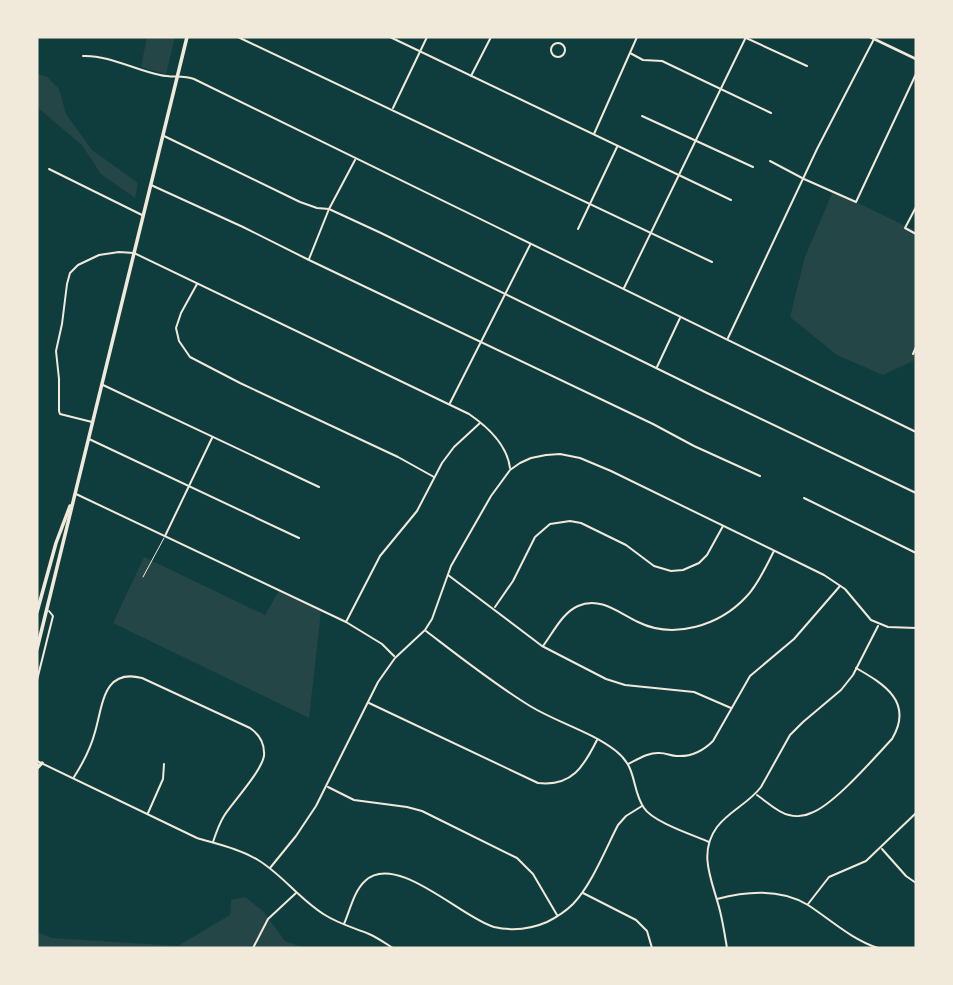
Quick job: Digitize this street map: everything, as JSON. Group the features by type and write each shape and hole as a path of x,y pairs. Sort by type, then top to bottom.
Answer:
{"main road":[{"path":"37,649 187,37"},
{"path":"37,610 56,543 75,494"},
{"path":"37,768 39,762"}],"street":[{"path":"238,37 712,262"},
{"path":"390,37 731,200"},
{"path":"392,110 427,37"},
{"path":"471,76 491,37"},
{"path":"562,44 565,37"},
{"path":"594,134 638,37"},
{"path":"623,289 745,37 807,66"},
{"path":"727,340 873,37 916,59"},
{"path":"557,43 562,44 565,51 561,57 556,57 552,47 557,43"},
{"path":"630,53 643,60 662,61 771,113"},
{"path":"83,56 98,57 159,75 194,79 916,432"},
{"path":"770,161 856,202 916,74"},
{"path":"642,116 753,167"},
{"path":"163,136 300,202 330,209 916,493"},
{"path":"579,229 618,146"},
{"path":"309,260 330,209 356,159"},
{"path":"49,169 144,215"},
{"path":"150,185 243,227 760,476"},
{"path":"916,207 905,228 916,234"},
{"path":"449,404 530,245"},
{"path":"93,422 60,414 59,411 56,351 68,278 78,265 88,259 119,252 134,253 449,404 481,422 505,450 510,470"},
{"path":"198,283 176,328 179,341 190,357 434,477"},
{"path":"656,368 680,317"},
{"path":"913,354 916,347"},
{"path":"102,384 319,487"},
{"path":"346,622 380,556 417,511 434,477 454,447 481,422"},
{"path":"164,536 212,437"},
{"path":"88,438 299,538"},
{"path":"270,868 316,806 388,666 425,630 432,619 448,575 491,496 510,470 531,458 560,454 580,458 611,471 824,575 841,585 867,617 879,624 916,628"},
{"path":"75,494 346,622 382,644 395,657"},
{"path":"804,498 916,553"},
{"path":"494,608 513,581 535,537 550,524 570,520 580,523 626,545 654,566 671,571 699,564 723,525"},
{"path":"542,646 565,615 587,603 605,605 649,627 681,630 710,622 735,608 748,596 774,550"},
{"path":"448,575 542,646 606,679 625,685 694,692 731,708"},
{"path":"628,764 658,753 681,756 701,751 713,741 750,676 794,639 841,585"},
{"path":"37,610 47,609 53,616 37,680"},
{"path":"727,948 707,869 709,842 719,825 756,794 790,735 841,690 879,624"},
{"path":"425,630 503,690 613,749 628,764 642,806 652,817 709,842"},
{"path":"756,794 786,814 811,813 836,796 892,739 899,720 899,709 894,696 879,681 856,668"},
{"path":"74,778 95,734 107,690 117,679 142,678 257,733 263,744 264,756 223,818 212,842"},
{"path":"368,702 538,783 550,783 573,776 585,763 598,740"},
{"path":"39,762 197,838 252,857 270,868 322,914 368,933 393,948"},
{"path":"148,814 163,779 164,764"},
{"path":"327,787 354,800 422,811 517,858 533,874 558,916"},
{"path":"344,925 357,892 364,882 378,875 391,874 414,880 480,922 494,927 520,929 541,924 572,905 583,892 618,825 642,806"},
{"path":"807,905 829,877 866,861 916,813"},
{"path":"881,848 906,876 916,883"},
{"path":"583,892 636,920 647,931 652,948"},
{"path":"253,948 268,919 296,893"},
{"path":"716,899 738,893 778,894 807,905 848,934 878,948"}],"lane":[{"path":"143,577 164,536"}],"shaded area":[{"path":"147,37 175,37 166,74 141,67"},
{"path":"37,74 47,77 59,89 66,114 92,150 138,183 135,198 101,174 82,145 37,107"},
{"path":"833,191 916,231 916,352 913,361 883,375 837,355 790,317 805,257"},
{"path":"144,557 265,615 279,591 321,611 309,718 113,623"},
{"path":"245,897 263,911 285,941 304,948 37,948 37,932 52,938 178,946 230,915 231,900"}]}
